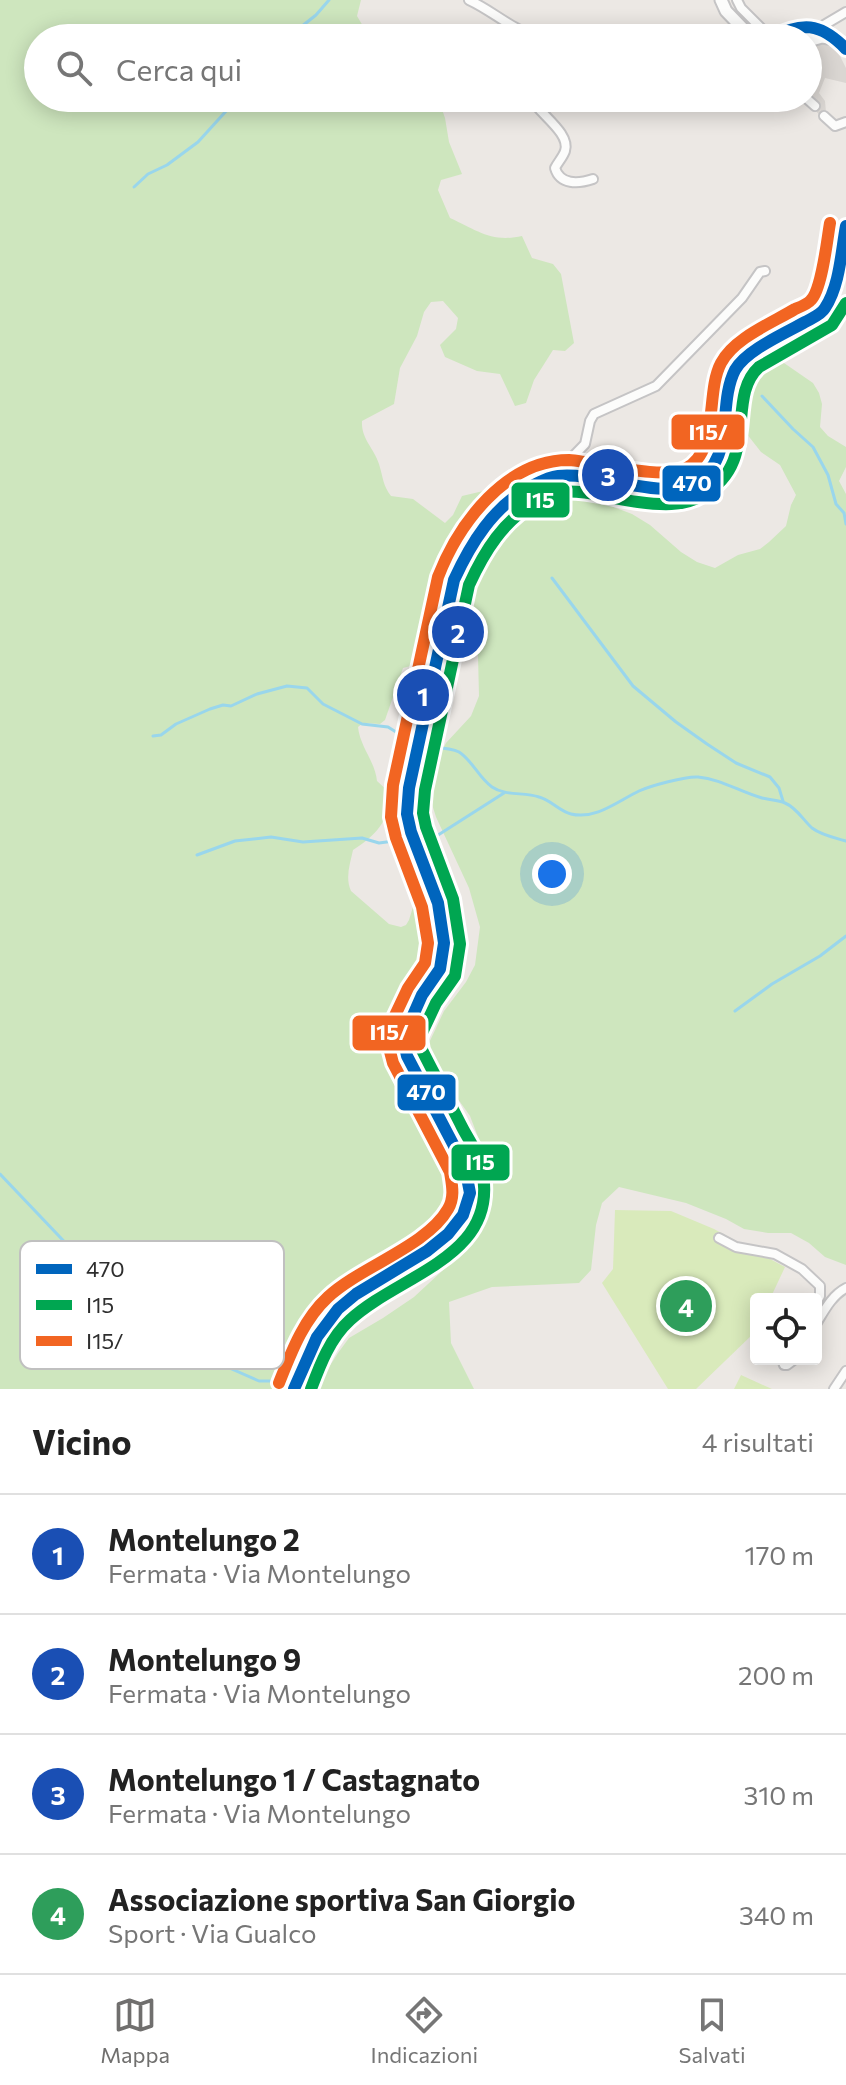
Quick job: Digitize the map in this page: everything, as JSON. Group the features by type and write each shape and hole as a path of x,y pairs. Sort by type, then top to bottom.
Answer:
{"street":[{"path":"469,0 507,24"},
{"path":"721,0 726,11 739,24"},
{"path":"737,0 756,24"},
{"path":"822,26 846,12"},
{"path":"822,29 846,49"},
{"path":"822,37 836,39"},
{"path":"542,112 555,124 566,143 555,168 558,176 572,182 593,179"},
{"path":"824,116 835,126 846,122"},
{"path":"554,476 673,489 686,487 700,479 718,460 722,449 731,388 740,363 750,354 823,312 833,293 844,253 846,226"},
{"path":"294,1389 313,1340 339,1308 375,1281 444,1239 470,1202 471,1186 465,1167 404,1047 406,1029 422,995 440,969 444,943 438,903 407,814 409,788 454,580 462,560 475,537 514,496 554,476 585,444 594,414 656,386 742,298 760,272 765,271"},
{"path":"719,1238 736,1247 775,1254 802,1269 820,1286 820,1293"},
{"path":"822,1315 835,1296 846,1288"},
{"path":"834,1389 846,1371"}],"green space":[{"path":"0,0 361,0 357,16 362,24 24,24 24,112 443,112 449,142 462,174 441,180 438,190 450,218 493,237 522,236 532,258 553,264 561,274 574,343 565,351 553,350 534,380 526,403 515,406 500,374 477,371 445,357 440,345 456,329 458,318 443,301 431,302 400,368 394,404 362,421 364,433 391,496 413,499 445,523 453,515 462,496 496,488 513,491 477,526 465,546 447,589 430,661 403,668 385,720 380,724 363,723 358,727 377,781 390,793 387,812 380,827 353,850 349,886 389,924 401,927 409,920 419,887 424,885 428,889 435,921 433,942 405,1011 398,1049 402,1071 463,1185 462,1204 455,1221 426,1248 351,1291 328,1310 308,1342 288,1389 0,1389"},
{"path":"762,360 784,363 813,383 822,404 820,427 846,447 846,467 839,481 846,494 846,1265 825,1257 791,1233 744,1229 686,1203 619,1187 602,1203 591,1270 579,1283 492,1287 449,1302 451,1343 474,1389 315,1389 349,1338 414,1297 455,1259 476,1231 484,1214 484,1155 470,1116 433,1064 428,1045 444,1011 475,965 480,927 469,888 430,798 437,760 446,743 471,716 479,696 478,656 472,636 477,577 495,543 540,511 576,498 595,500 632,514 681,552 715,568 738,555 760,549 786,526 796,495 780,465 761,452 739,424 736,413 746,373 751,364"},
{"path":"615,1210 671,1211 714,1229 785,1267 773,1293 750,1293 750,1337 696,1389 668,1389 602,1283 613,1269"},
{"path":"741,1375 772,1389 734,1389"}],"shaded area":[{"path":"822,42 834,44 846,68 846,83 825,78 822,86"},
{"path":"822,97 826,112 820,115 817,112 822,112"}],"waterway":[{"path":"305,24 329,0"},
{"path":"134,187 148,174 167,165 198,142 225,112"},
{"path":"762,396 813,447 828,475 836,504 844,513 846,524"},
{"path":"552,578 633,686 707,744 736,763 770,777 779,788 783,801"},
{"path":"153,736 161,735 176,724 210,709 231,706 257,694 287,686 307,688 323,704 362,724 388,727 406,745 415,745"},
{"path":"423,747 459,752 492,787 503,792 543,798 571,814 598,812 644,789 698,777 785,803 816,830 846,841"},
{"path":"417,839 424,844 504,793"},
{"path":"197,855 235,841 271,837 303,842 362,838 379,843 409,839"},
{"path":"735,1011 846,936"},
{"path":"0,1174 64,1241"},
{"path":"232,1369 259,1381 272,1381 290,1387"}],"transit line":[{"name":"470","path":"822,31 846,49"},
{"name":"I15/","path":"279,1383 299,1337 319,1306 341,1286 425,1234 438,1222 452,1200 450,1172 393,1063 387,1040 408,988 425,963 428,943 422,907 391,817 393,785 438,577 447,556 472,516 488,498 525,471 546,463 569,460 661,473 685,469 696,461 708,436 716,375 721,363 744,339 811,300 821,275 830,223"},
{"name":"470","path":"294,1389 317,1337 338,1309 448,1234 463,1215 470,1193 465,1167 407,1056 403,1038 422,995 440,969 444,943 438,903 407,814 409,788 454,580 494,515 517,495 543,480 575,476 666,489 683,487 706,475 721,448 727,400 735,370 757,349 823,310 837,279 846,226"},
{"name":"I15","path":"311,1389 326,1352 343,1327 371,1304 443,1259 463,1242 477,1221 484,1196 478,1155 422,1050 420,1039 436,1003 455,976 460,944 453,899 423,813 425,790 469,585 488,549 505,527 525,509 554,493 578,492 663,504 688,502 703,495 721,481 731,465 749,380 759,367 832,325 846,303"}],"place":[{"name":"Montelungo 1 / Castagnato","path":"608,475"},
{"name":"Montelungo 9","path":"458,632"},
{"name":"Montelungo 2","path":"423,695"},
{"name":"Associazione sportiva San Giorgio","path":"686,1306"}]}
